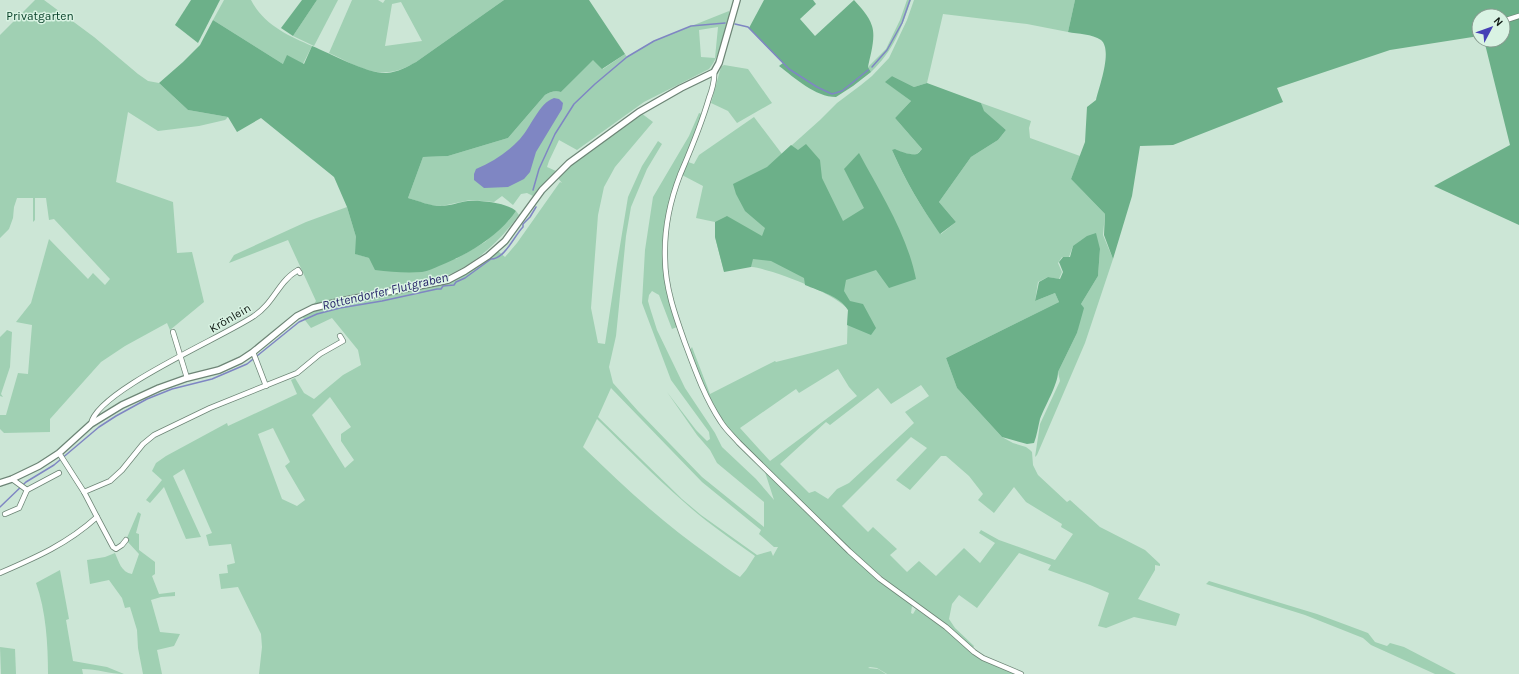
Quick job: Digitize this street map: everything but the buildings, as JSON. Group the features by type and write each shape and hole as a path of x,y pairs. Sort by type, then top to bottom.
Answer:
{"street":[{"path":"737,0 719,63 715,70 713,85 695,143 674,192 669,209 664,258 667,285 672,306 693,365 719,418 739,443 867,567 904,597 946,627 983,658 1021,674"},
{"path":"0,483 39,466 59,453 90,424 141,396 187,378 225,367 253,352 297,316 312,308 448,280 465,271 488,256 505,241 542,190 569,163 639,112 715,70"},
{"name":"Krönlein","path":"90,424 100,408 113,396 149,373 236,327 261,312 284,282 298,270"},
{"path":"173,332 187,378"},
{"path":"340,336 347,346"},
{"path":"84,492 110,481 122,470 143,444 154,435 210,408 297,374 320,354 343,341"},
{"path":"253,352 266,386"},
{"path":"59,453 84,492 113,547 116,549 126,540"},
{"path":"5,514 19,508 26,489 60,473"},
{"path":"12,479 26,489"},
{"path":"0,573 28,561 68,540 97,517"}],"green space":[{"name":"Privatgarten","path":"35,0 44,0 94,37 138,74 148,81 159,83 188,110 228,117 225,120 199,126 158,131 128,112 116,182 173,202 177,253 192,252 204,302 170,330 167,323 125,346 101,362 50,419 50,432 4,433 0,429 0,415 6,415 18,373 28,374 32,325 16,322 31,303 49,239 88,279 93,273 105,285 110,279 54,219 49,220 46,198 35,198 35,220 33,222 33,198 17,198 9,229 0,238 0,35"},
{"path":"191,0 220,0 198,43 175,25"},
{"path":"224,0 251,0 262,16 269,22 285,33 312,46 303,64 283,64 213,20"},
{"path":"302,0 317,0 293,36 281,28"},
{"path":"317,0 338,0 314,46 293,36"},
{"path":"352,0 378,0 383,3 385,0 504,0 416,62 393,72 372,71 351,64 329,53","holes":["401,2 422,41 385,46 392,4"]},
{"path":"504,0 589,0 625,54 602,69 593,60 561,92 557,91 545,95 508,138 448,156 423,157 408,198 437,206 468,201 479,201 500,204 516,211 501,229 482,244 461,256 424,272 393,272 375,270 369,258 355,254 356,237 347,207 334,177 261,118 237,132 228,117 188,110 159,83 200,45 213,20 283,64 287,55 304,64 312,46 360,67 387,73 399,70 416,62"},
{"path":"764,0 813,0 816,4 800,19 815,36 854,0 867,15 872,26 873,41 868,67 871,72 836,97 820,94 806,86 779,66 783,63 749,28"},
{"path":"907,0 911,0 896,39 886,56 871,72 868,67 886,49 900,20"},
{"path":"914,0 1075,0 1068,32 1027,24 943,14 927,83 914,87 892,76 886,82 911,101 895,118 922,149 914,155 892,150 914,194 941,234 956,222 939,202 971,157 998,140 1006,130 983,111 981,103 1031,121 1029,128 1030,138 1080,156 1071,179 1105,214 1103,235 1113,259 1085,343 1035,457 1040,424 1060,381 1058,372 1077,333 1082,306 1081,304 1098,276 1100,249 1073,246 1069,257 1062,257 1058,263 1062,272 1059,279 1048,277 1038,282 1035,301 1055,293 1059,302 946,358 957,388 1002,437 1013,443 1026,447 1032,452 1033,465 1038,475 1067,502 1070,500 1100,527 1145,550 1160,564 1160,566 1155,565 1155,570 1138,599 1180,614 1176,626 1134,617 1106,628 1098,626 1109,593 1048,570 1051,565 1019,553 977,608 959,595 952,604 949,619 955,628 974,646 973,648 951,628 897,589 856,555 766,469 721,421 702,384 690,350 692,347 710,394 775,361 776,362 847,344 848,310 842,304 818,290 774,272 752,267 724,271 715,237 715,222 696,218 703,186 682,175 688,162 694,164 699,155 754,117 782,154 837,103 872,76 889,58 907,20","holes":["838,369 849,387 857,396 770,461 740,428 796,389 799,393","921,385 929,396 905,412 914,423 849,483 837,489 828,499 815,491 809,493 780,464 826,422 830,425 878,388 891,404","911,437 927,448 896,480 910,490 941,456 946,456 969,476 983,494 978,500 994,513 1014,487 1026,502 1062,524 1061,527 1073,534 1055,560 999,540 981,530 979,533 995,543 980,563 964,548 936,576 919,561 907,572 890,555 897,549 873,527 868,532 842,506"]},
{"path":"1075,0 1519,0 1519,225 1434,186 1510,145 1486,48 1511,48 1511,8 1471,8 1471,37 1390,50 1277,88 1283,102 1173,145 1140,146 1132,196 1113,259 1104,235 1105,214 1071,179 1085,142 1087,107 1096,100 1104,69 1106,52 1101,40 1089,35 1068,32"},
{"path":"729,11 730,14 720,49 709,69 644,102 577,150 559,140 547,167 556,171 533,196 527,193 521,194 513,205 502,196 494,202 470,200 442,206 430,205 408,198 423,157 448,156 508,138 545,95 557,91 561,92 593,59 603,69 625,54 627,57 654,41","holes":["718,27 715,58 701,57 699,30"]},
{"path":"724,65 748,69 772,103 737,123 728,111 711,103 721,67"},
{"path":"892,76 914,87 927,83 981,103 984,111 1006,130 998,140 971,157 939,202 956,222 940,234 926,214 902,172 892,150 895,149 906,153 918,154 922,149 895,118 911,101 885,82"},
{"path":"641,113 653,122 615,167 604,187 598,215 591,308 598,343 605,344 628,197 642,166 658,141 662,144 647,169 631,207 626,236 616,336 609,367 613,383 702,477 764,527 764,502 717,463 710,450 697,435 667,392 696,430 707,441 710,439 709,432 671,380 642,303 645,250 653,197 689,136 699,113 702,114 697,131 678,176 663,254 677,327 672,329 659,295 652,291 649,295 648,301 657,330 685,388 715,433 722,447 756,479 774,500 765,472 857,559 894,592 910,603 912,606 911,613 913,614 916,609 953,635 963,646 1017,674 887,674 877,668 870,667 868,668 878,669 886,674 259,674 262,647 261,634 238,587 221,589 219,574 228,573 227,565 235,563 231,544 209,546 206,535 212,533 184,469 173,476 201,537 186,539 164,487 150,503 146,500 162,480 152,471 156,463 227,423 228,426 297,394 291,380 295,378 304,393 314,399 343,375 361,365 358,350 332,318 311,328 301,315 321,308 436,286 469,272 498,251 505,257 517,243 560,182 562,183 557,177 570,165","holes":["611,388 702,482 761,530 759,534 774,547 778,547 773,556 771,551 757,555 701,515 682,499 598,417","330,397 351,427 341,434 341,441 354,460 345,468 312,415","597,419 651,472 692,509 755,556 746,570 740,577 693,544 644,504 583,447","273,428 290,462 285,466 305,500 297,506 282,499 258,434"]},
{"path":"806,144 820,160 822,178 843,221 864,208 844,169 859,153 900,230 912,262 916,279 889,288 876,270 846,280 844,291 850,301 863,304 876,328 871,335 847,325 848,310 840,301 829,294 805,285 804,278 771,261 753,259 751,267 724,272 715,237 715,222 727,216 762,236 765,228 745,211 736,194 733,184 767,167 791,145 798,150"},
{"path":"347,207 356,237 356,254 369,258 456,259 485,242 509,220 516,211 519,215 486,252 455,272 443,277 345,296 314,304 316,301 288,240 229,263 234,255 306,222"},
{"path":"1096,233 1100,249 1098,276 1081,304 1084,308 1077,333 1058,372 1054,389 1040,419 1034,443 1027,444 1002,437 957,388 946,358 1059,302 1055,293 1035,301 1039,282 1048,277 1060,279 1063,272 1059,262 1063,257 1070,257 1073,246 1087,236"},
{"path":"7,330 12,332 10,367 1,394 3,397 0,396 0,337"},
{"path":"138,512 141,514 136,533 139,534 139,550 155,562 155,574 152,576 159,594 175,592 175,596 161,597 151,600 160,632 180,634 174,646 157,650 162,674 143,674 138,648 137,630 130,607 125,608 122,598 109,580 90,584 87,560 105,557 115,553 123,569 132,574 139,554 126,540"},
{"path":"60,570 69,619 66,620 73,661 107,667 124,674 82,669 83,674 48,674 46,628 36,583"},
{"path":"1209,581 1317,614 1368,633 1375,642 1387,646 1390,643 1404,647 1456,674 1435,674 1371,645 1363,638 1305,615 1206,584"},
{"path":"0,647 15,649 16,674 1,674"}],"water":[{"path":"554,98 559,99 563,103 562,109 536,152 530,172 524,179 508,187 484,188 474,180 476,169 500,156 515,144 524,134 544,105"}],"waterway":[{"name":"Rottendorfer Flutgraben","path":"872,67 887,50 902,23 910,0"},
{"name":"Rottendorfer Flutgraben","path":"533,190 539,169 555,134 574,104 595,84 627,57 654,41 691,26 725,23"},
{"name":"Rottendorfer Flutgraben","path":"735,24 748,27 789,69 817,87 832,94 842,91 868,70"},
{"name":"Rottendorfer Flutgraben","path":"0,507 26,482 54,465 99,427 116,416 147,399 172,389 212,379 247,364 299,322 317,314 340,308 382,301 441,289 443,286 454,285 456,282 465,278 491,259 501,255 523,227 523,224 530,217 536,207"}]}
